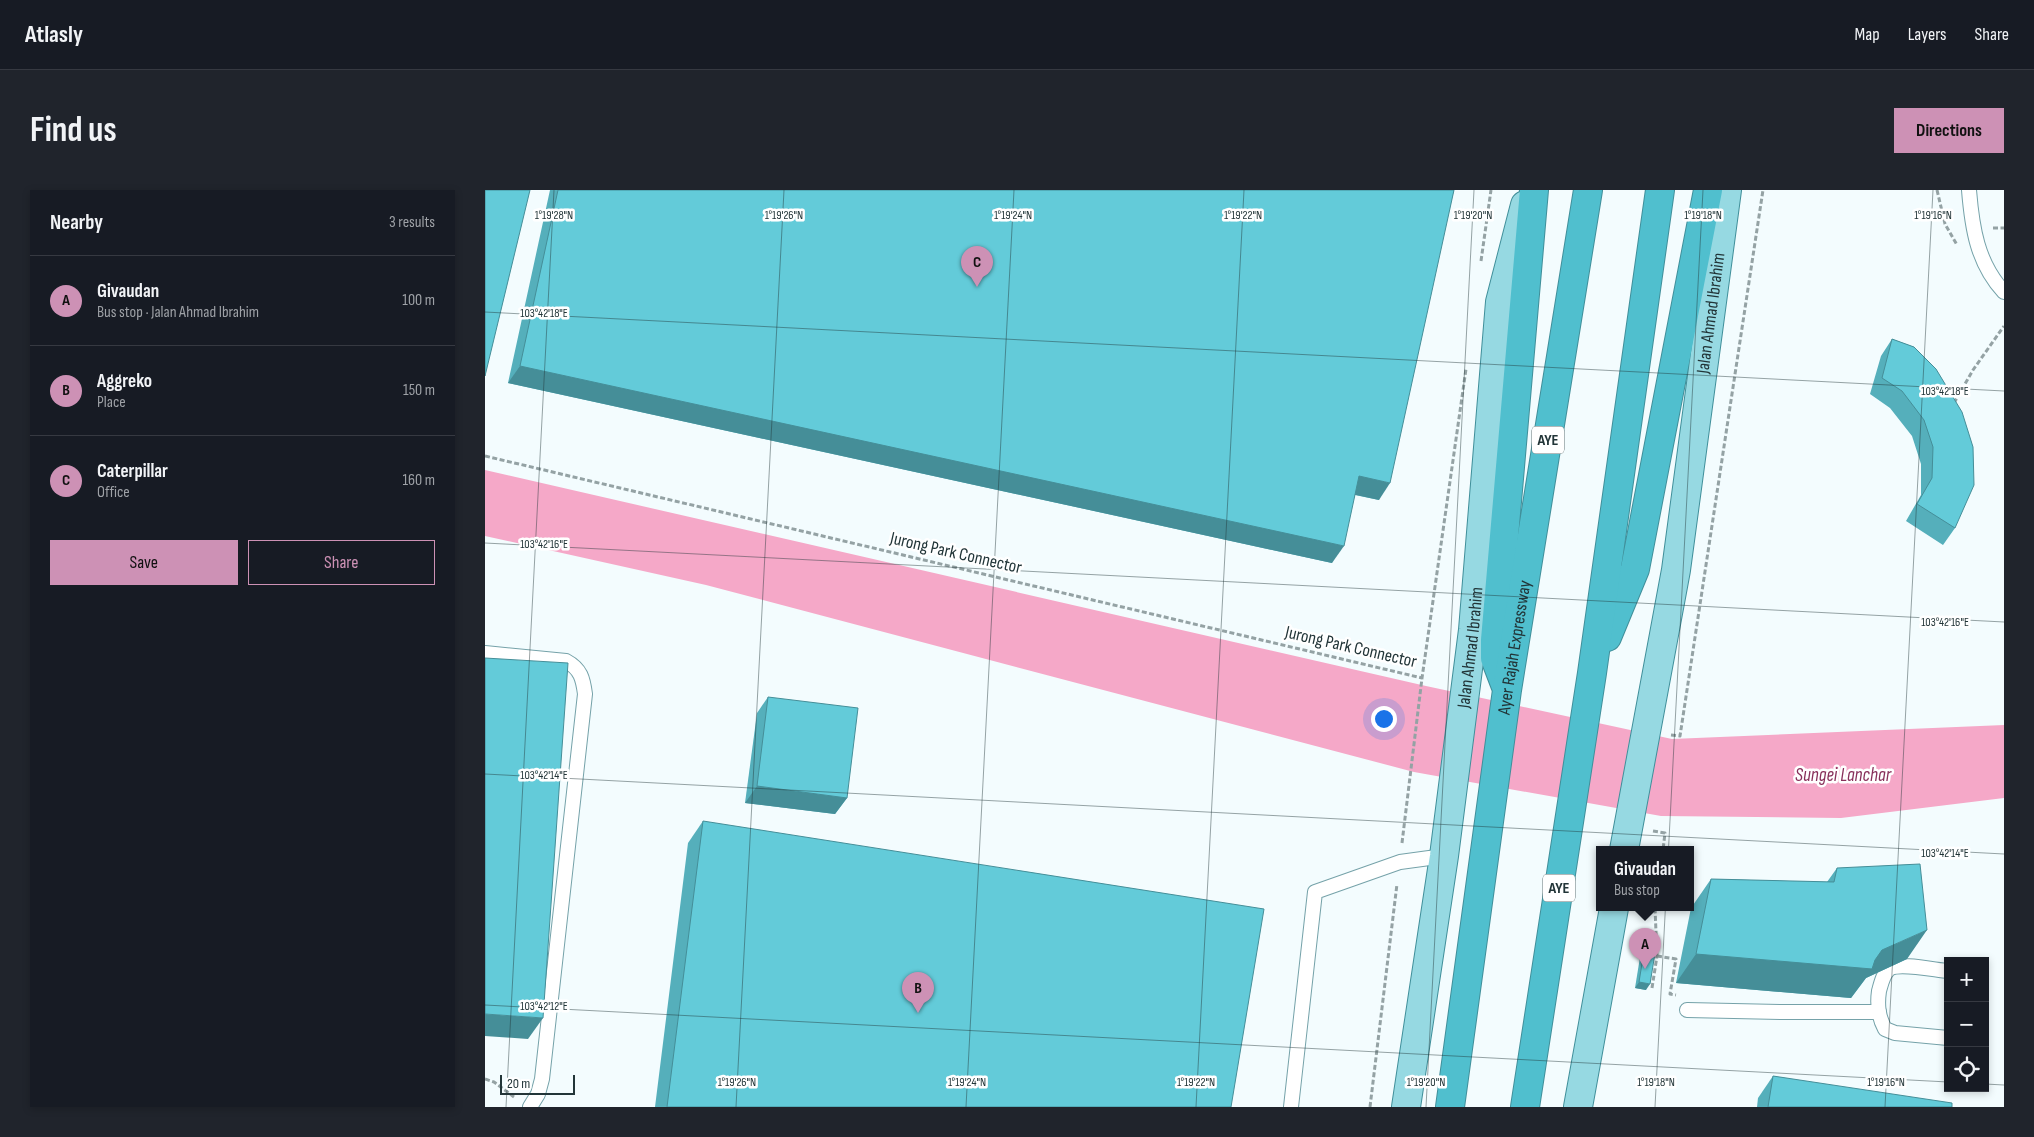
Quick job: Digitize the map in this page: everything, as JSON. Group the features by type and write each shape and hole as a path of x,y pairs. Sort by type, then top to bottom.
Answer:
{"highway":[{"path":"1507,690 1495,658 1495,640 1534,190"},
{"name":"Ayer Rajah Expressway","path":"1450,1107 1507,690 1588,190"},
{"name":"AYE","path":"1525,1107 1592,673 1660,190"},
{"path":"1592,673 1635,569 1708,190"}],"main road":[{"name":"Jalan Ahmad Ibrahim","path":"1406,1107 1444,856 1473,630 1500,302 1529,190"},
{"name":"Jalan Ahmad Ibrahim","path":"1625,846 1676,570 1727,190"},
{"path":"1578,1107 1613,911"}],"lane":[{"path":"1969,190 1972,227 1981,257 2004,292"},
{"path":"485,653 566,661 576,666 583,678 585,694 542,1079 538,1094 525,1104"},
{"path":"1291,1107 1315,892 1400,862 1444,856"},
{"path":"1944,971 1899,966 1889,970 1882,979 1879,990 1879,1018 1885,1029 1895,1033 1944,1038"},
{"path":"1687,1010 1879,1012"}],"path":[{"path":"1480,268 1491,190"},
{"path":"1666,734 1680,736 1763,190"},
{"path":"1949,411 1973,370 2004,326"},
{"path":"1370,1107 1422,678 1466,366"},
{"name":"Jurong Park Connector","path":"485,456 1422,678"},
{"path":"1649,830 1665,833 1663,846"},
{"path":"1652,988 1657,956 1655,911"},
{"path":"1657,956 1676,959 1670,994"},
{"path":"485,1079 494,1082 525,1104"}],"water":[{"name":"Sungei Lanchar","path":"485,470 1426,686 1672,739 2004,725 2004,798 1841,818 1661,816 1414,772 706,585 485,536"}],"building":[{"path":"485,190 530,190 485,376"},
{"path":"558,190 1454,190 1390,483 1359,476 1344,546 520,366"},
{"path":"1892,339 1914,347 1936,369 1962,412 1973,447 1974,485 1955,528 1917,504 1932,478 1933,447 1924,420 1902,391 1882,378"},
{"path":"485,658 568,663 543,1018 485,1014"},
{"path":"768,697 858,708 847,798 757,786"},
{"path":"703,821 1264,909 1231,1107 667,1107"},
{"path":"1920,864 1927,930 1882,950 1875,960 1872,969 1696,954 1711,879 1834,882 1837,868"},
{"path":"1646,939 1657,941 1650,984 1639,982"},
{"path":"1773,1076 1952,1103 1952,1107 1768,1107"}],"place":[{"name":"Caterpillar","path":"977,287"},
{"name":"Givaudan","path":"1645,969"},
{"name":"Aggreko","path":"918,1013"}]}
